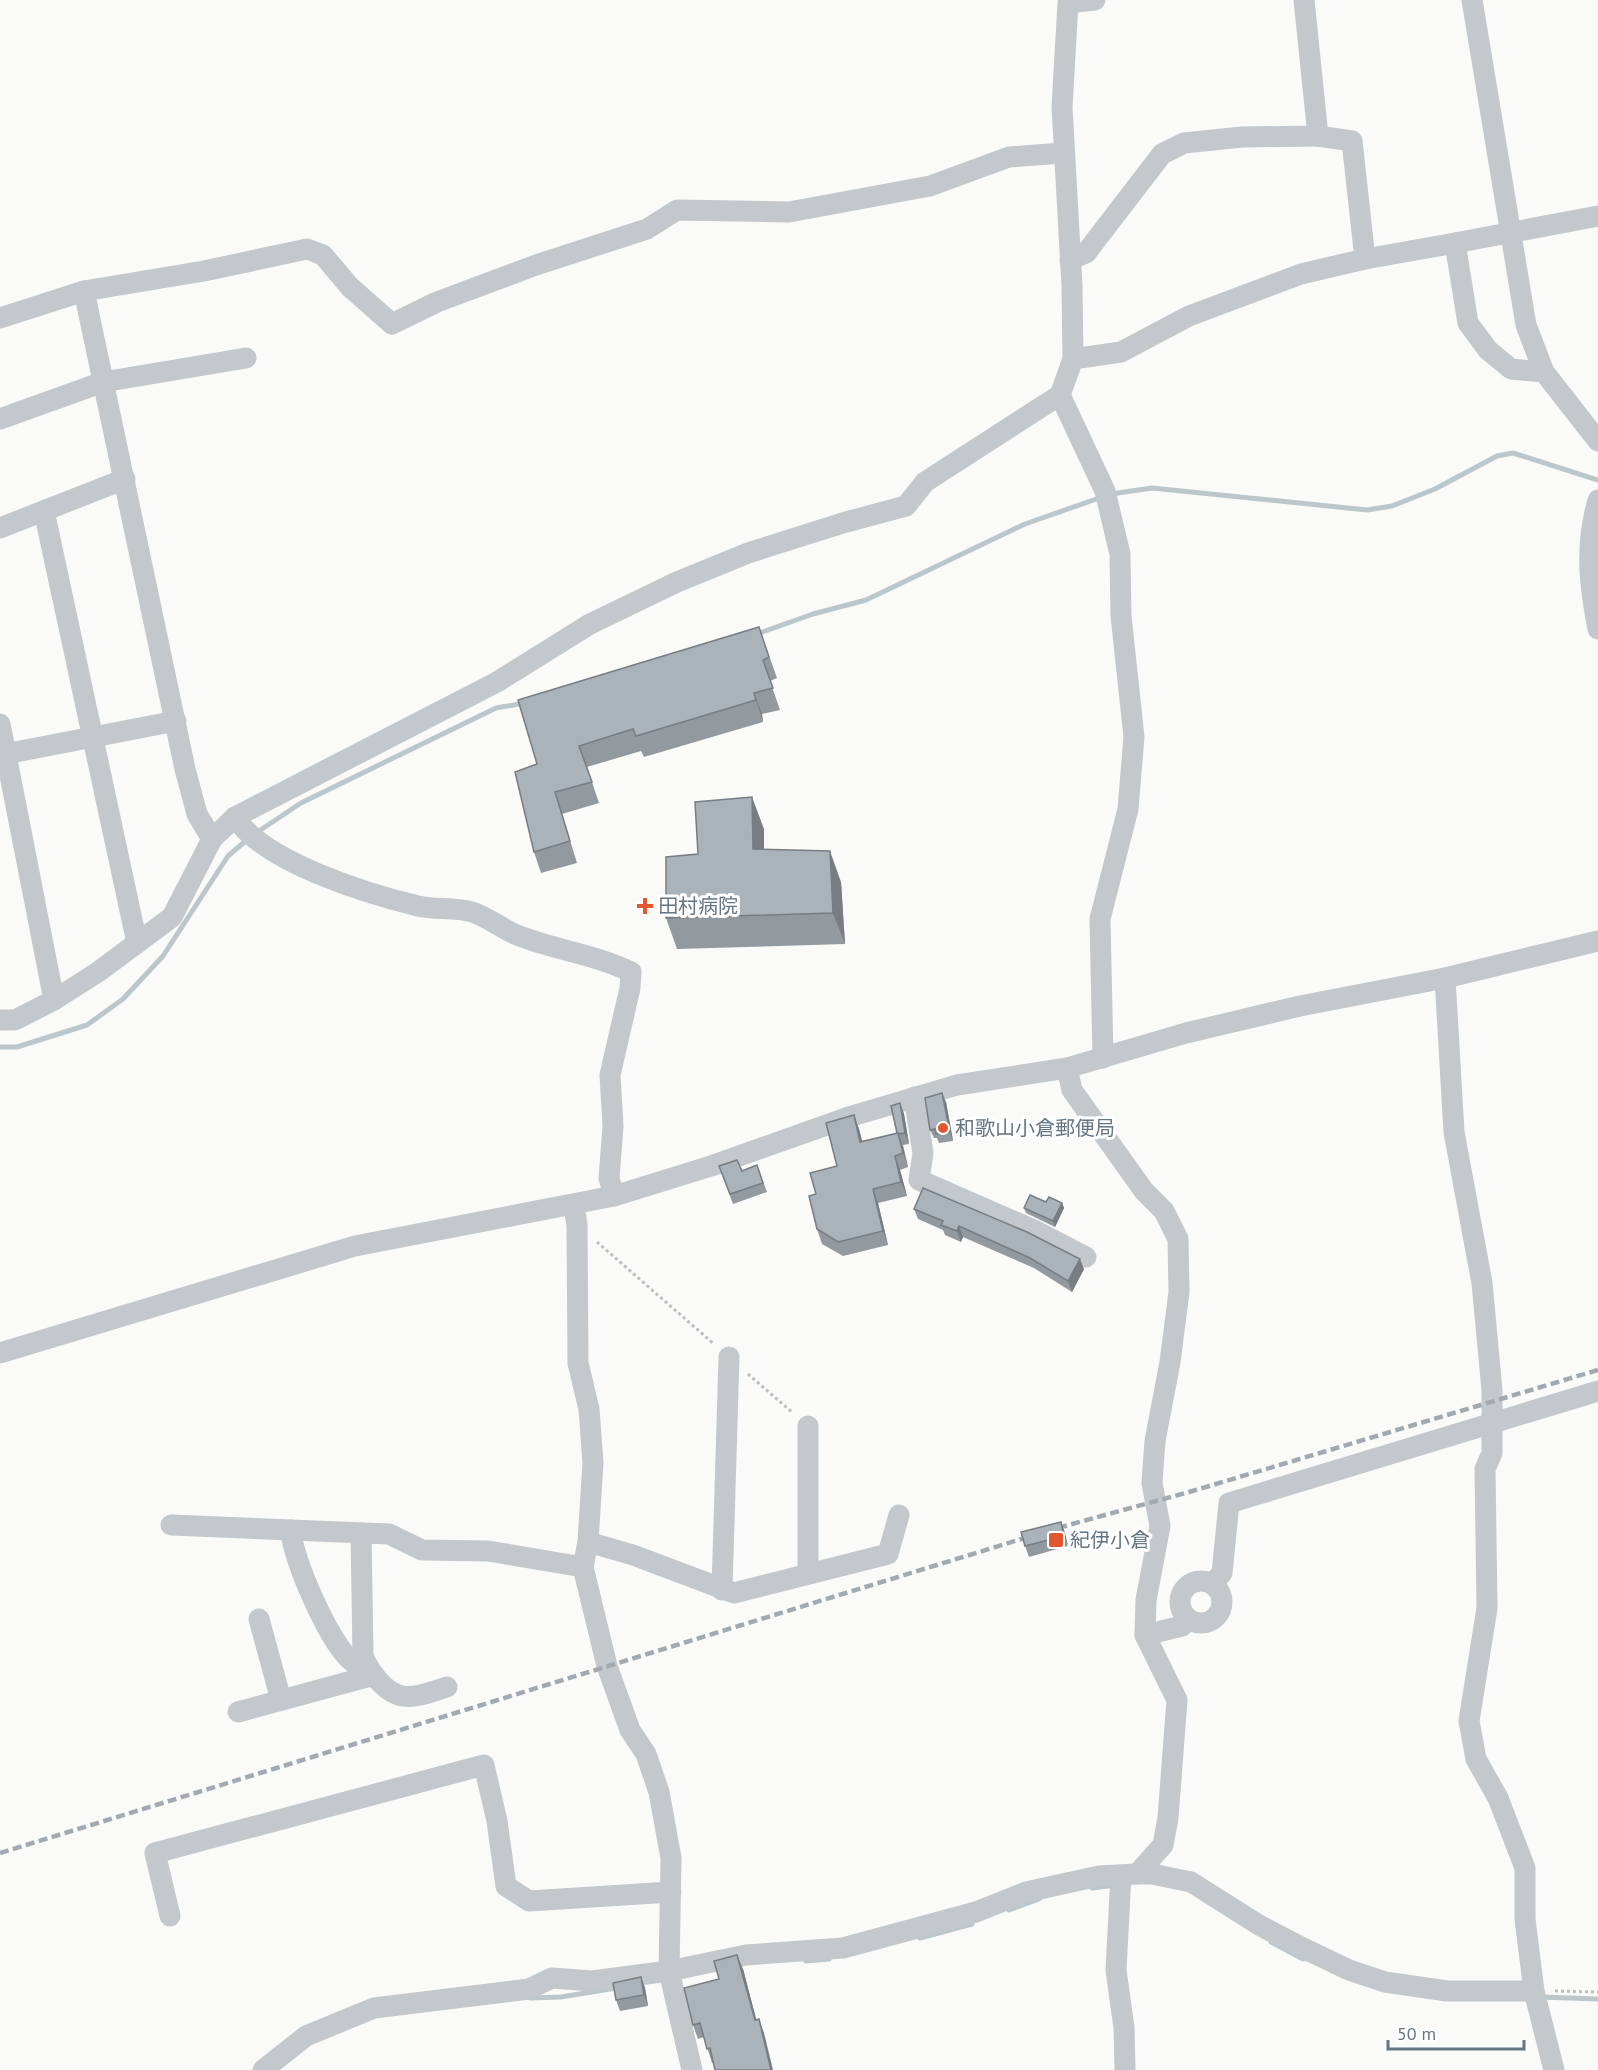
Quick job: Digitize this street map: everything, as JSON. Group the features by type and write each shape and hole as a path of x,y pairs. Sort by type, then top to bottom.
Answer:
{"street":[{"path":"0,1020 15,1020 54,1000 137,944 172,917 212,839 238,821 497,681 590,624 677,582 748,553 906,506 925,482 1060,395 1073,359 1062,107 1068,3 1085,0"},
{"path":"1304,0 1318,136"},
{"path":"1472,0 1526,325 1544,372 1598,441"},
{"path":"1070,260 1086,254 1162,154 1184,143 1242,137 1318,136 1352,141 1365,259"},
{"path":"0,318 84,291 204,271 307,249 323,255 350,287 392,324 437,302 536,265 647,229 677,210 789,212 930,186 1009,157 1063,153"},
{"path":"1073,359 1121,352 1209,308 1301,274 1365,259 1511,235 1598,216"},
{"path":"1455,243 1468,322 1488,350 1510,369 1544,372"},
{"path":"84,291 197,814 212,839"},
{"path":"0,419 103,382 246,358"},
{"path":"1060,395 1105,491 1120,554 1121,616 1134,737 1128,809 1100,919 1103,1058"},
{"path":"0,528 125,479"},
{"path":"1597,507 1588,549 1590,585 1598,629"},
{"path":"44,511 137,944"},
{"path":"3,755 176,721"},
{"path":"0,724 3,755 54,1000"},
{"path":"238,821 275,851 312,872 419,906 472,912 518,935 614,964 630,972 630,988 610,1075 613,1126 609,1178 614,1196"},
{"path":"0,1353 355,1246 575,1216 614,1196 914,1097 957,1085 1066,1068 1186,1033 1300,1006 1445,978 1598,941"},
{"path":"1445,978 1454,1132 1482,1283 1492,1390 1492,1453 1485,1469 1487,1608 1469,1721 1476,1759 1498,1798 1526,1868 1525,1919 1534,1991 1554,2070"},
{"path":"1066,1068 1072,1090 1144,1191 1164,1211 1178,1239 1179,1292 1170,1362 1155,1441 1152,1484 1160,1526 1146,1600 1145,1635 1177,1700 1168,1818 1163,1845 1129,1874 1116,1970 1124,2028 1125,2070"},
{"path":"914,1097 923,1153 919,1180 1036,1231 1086,1257"},
{"path":"575,1216 578,1363 589,1409 593,1463 588,1542 583,1567 607,1666 630,1730 646,1754 659,1792 671,1858 669,1971 692,2070"},
{"path":"722,1590 729,1357"},
{"path":"1212,1584 1222,1572 1229,1503 1598,1391"},
{"path":"808,1426 808,1574"},
{"path":"588,1542 633,1555 734,1593 888,1554 899,1515"},
{"path":"171,1525 396,1535 422,1550 488,1551 583,1567"},
{"path":"291,1530 293,1546 325,1625 351,1661 370,1670"},
{"path":"361,1533 363,1654 370,1670 388,1691 406,1697 447,1688"},
{"path":"1145,1635 1182,1626 1185,1616 1180,1602 1183,1592 1194,1582 1212,1584 1218,1589 1222,1602 1221,1610 1214,1619 1201,1623 1185,1616"},
{"path":"260,1619 281,1700"},
{"path":"238,1712 370,1670"},
{"path":"170,1917 154,1853 484,1765 497,1821 506,1886 529,1901 671,1892"},
{"path":"263,2070 306,2036 374,2008 530,1989 552,1978 592,1981 669,1971 746,1955 843,1948 976,1912 1026,1892 1099,1876 1129,1874 1152,1874 1191,1882 1259,1925 1349,1970 1385,1982 1448,1991 1534,1991"}],"path":[{"path":"575,1216 808,1426"},
{"path":"1534,1991 1598,1992"}],"building":[{"path":"759,627 769,657 763,660 773,688 754,693 756,700 636,736 633,729 579,746 592,782 555,792 570,841 534,852 515,772 537,764 518,700"},
{"path":"752,797 753,849 830,851 833,913 666,918 666,857 698,854 695,802"},
{"path":"942,1093 950,1132 936,1134 935,1129 930,1130 925,1098"},
{"path":"900,1103 905,1133 898,1134 891,1106"},
{"path":"854,1115 860,1142 898,1133 903,1153 895,1156 901,1182 873,1189 883,1231 838,1242 817,1229 809,1196 816,1194 810,1173 837,1166 826,1123"},
{"path":"737,1160 742,1171 757,1165 763,1183 730,1194 719,1166"},
{"path":"923,1188 1027,1232 1080,1259 1068,1281 1030,1258 959,1226 957,1231 941,1225 943,1221 914,1209"},
{"path":"1030,1195 1046,1202 1049,1197 1062,1203 1053,1221 1024,1208"},
{"path":"1061,1522 1064,1536 1025,1546 1021,1532"},
{"path":"737,1955 755,2020 759,2019 771,2070 715,2070 710,2048 707,2049 700,2023 693,2025 684,1988 719,1979 714,1961"},
{"path":"641,1977 644,1995 616,2000 613,1983"}],"waterway":[{"path":"1111,494 1152,488 1367,510 1392,506 1435,489 1497,456 1513,453 1598,480"},
{"path":"754,635 813,614 866,600 1025,524 1102,497"},
{"path":"256,833 301,803 496,708 525,703"},
{"path":"0,1047 17,1047 87,1025 123,999 163,956 228,856 249,838"},
{"path":"1092,1888 1116,1885"},
{"path":"1009,1910 1039,1899"},
{"path":"920,1938 972,1924"},
{"path":"1271,1942 1303,1959"},
{"path":"806,1961 829,1959"},
{"path":"530,1998 561,1997 616,1988"},
{"path":"1540,1997 1598,1999"}],"railway":[{"path":"0,1853 1054,1529 1189,1492 1598,1370"}],"place":[{"name":"田村病院","path":"645,906"},
{"name":"和歌山小倉郵便局","path":"943,1128"},
{"name":"紀伊小倉","path":"1056,1540"}]}
